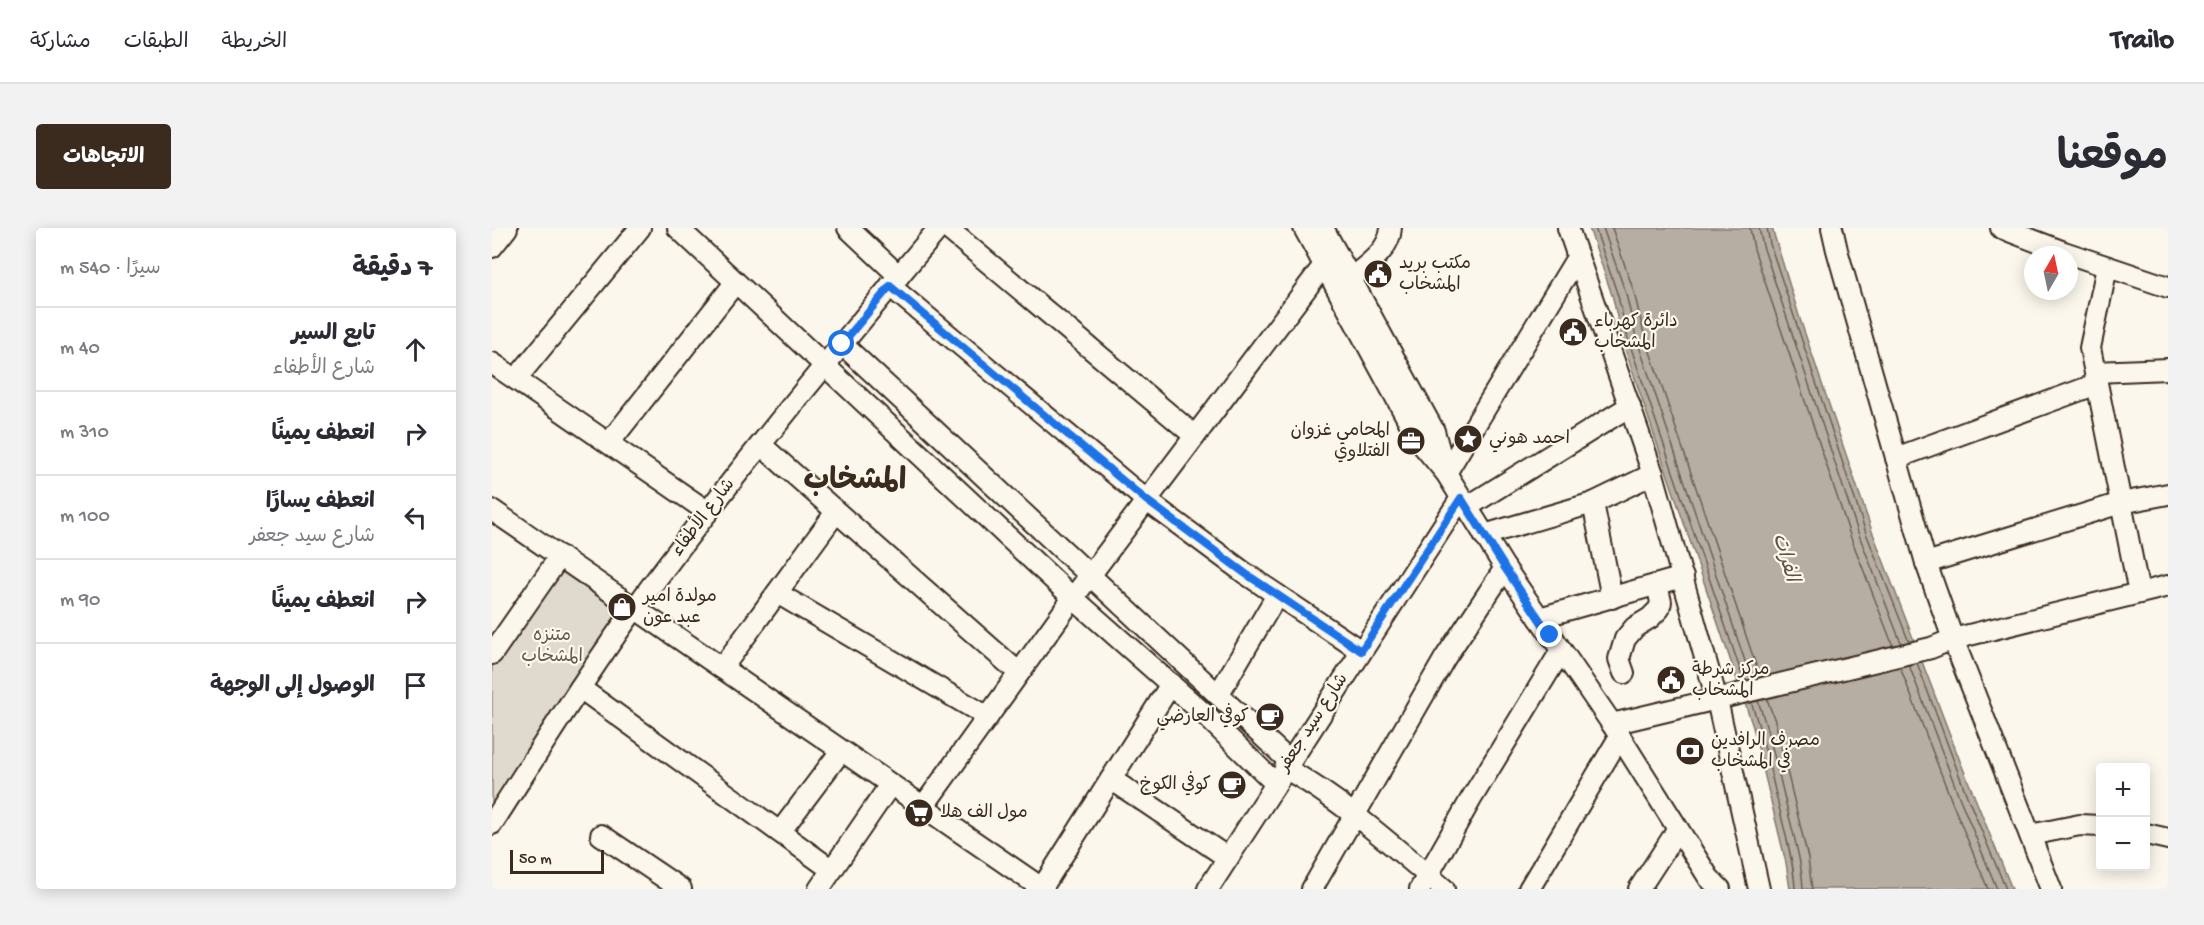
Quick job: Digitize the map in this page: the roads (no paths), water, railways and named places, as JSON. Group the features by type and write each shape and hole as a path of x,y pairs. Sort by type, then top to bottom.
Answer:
{"street":[{"path":"492,247 507,228"},
{"path":"516,380 640,228"},
{"path":"678,228 1073,598 1202,712 1283,771 1318,787 1356,816 1424,882 1444,889"},
{"path":"848,228 895,281 1146,500 1277,595 1361,651"},
{"name":"شارع الأطفاء","path":"492,824 580,688 708,512 824,366 939,228"},
{"path":"947,228 1195,436"},
{"path":"1304,228 1351,278 1434,431 1446,472"},
{"path":"1323,228 1330,258 1420,442 1446,472 1505,568 1616,730 1709,878 1720,889"},
{"path":"1351,278 1385,247 1391,228"},
{"path":"1568,228 1653,474 1683,578 1726,698 1759,889"},
{"path":"1832,228 1926,563 1953,639 2051,889"},
{"path":"2001,228 2168,287"},
{"path":"1446,472 1578,256"},
{"path":"923,807 1089,576 1330,258"},
{"path":"2107,267 2090,348 2139,593"},
{"path":"609,443 735,283"},
{"path":"842,344 1218,695 1283,771"},
{"path":"492,363 708,512"},
{"path":"1896,458 2096,378 2168,369"},
{"path":"1464,503 1630,406"},
{"path":"761,445 1019,673"},
{"path":"1484,535 1593,503 1653,474"},
{"path":"1926,563 2121,503 2168,494"},
{"name":"شارع سيد جعفر","path":"1208,889 1361,651 1464,503"},
{"path":"1593,503 1612,598"},
{"path":"492,510 1042,889 1171,684"},
{"path":"722,668 836,512"},
{"path":"495,642 560,556"},
{"path":"1312,889 1445,658 1505,568"},
{"path":"1539,618 1683,578"},
{"path":"1624,673 1619,659 1625,639 1635,627 1659,609 1661,602 1656,585"},
{"path":"1528,889 1616,730 1726,698 1931,648 1953,639 2168,586"},
{"path":"777,593 987,717"},
{"path":"1218,695 1277,595"},
{"path":"1424,882 1561,651"},
{"path":"580,688 780,832 825,883 890,785"},
{"path":"780,832 841,751"},
{"path":"1111,779 1228,858"},
{"path":"2030,835 2080,825 2096,826"},
{"path":"1639,889 1678,829"},
{"path":"601,835 681,889"},
{"path":"2150,835 2168,839"}],"water":[{"name":"الفرات","path":"1589,228 1772,228 1800,319 1872,531 1960,761 2012,889 1790,889 1786,863 1753,727 1622,340 1613,298"}],"place":[{"name":"مكتب بريد المشخاب","path":"1378,274"},
{"name":"دائرة كهرباء المشخاب","path":"1573,332"},
{"name":"احمد هوني","path":"1468,439"},
{"name":"المحامي غزوان الفتلاوي","path":"1411,441"},
{"name":"مولدة امير عبد عون","path":"622,607"},
{"name":"مركز شرطة المشخاب","path":"1671,680"},
{"name":"كوفي العارضي","path":"1270,717"},
{"name":"مصرف الرافدين في المشخاب","path":"1690,751"},
{"name":"كوفي الكوخ","path":"1232,785"},
{"name":"مول الف هلا","path":"919,813"}],"district":[{"name":"المشخاب","path":"855,482"}],"park label":[{"name":"متنزه المشخاب","path":"552,646"}]}
